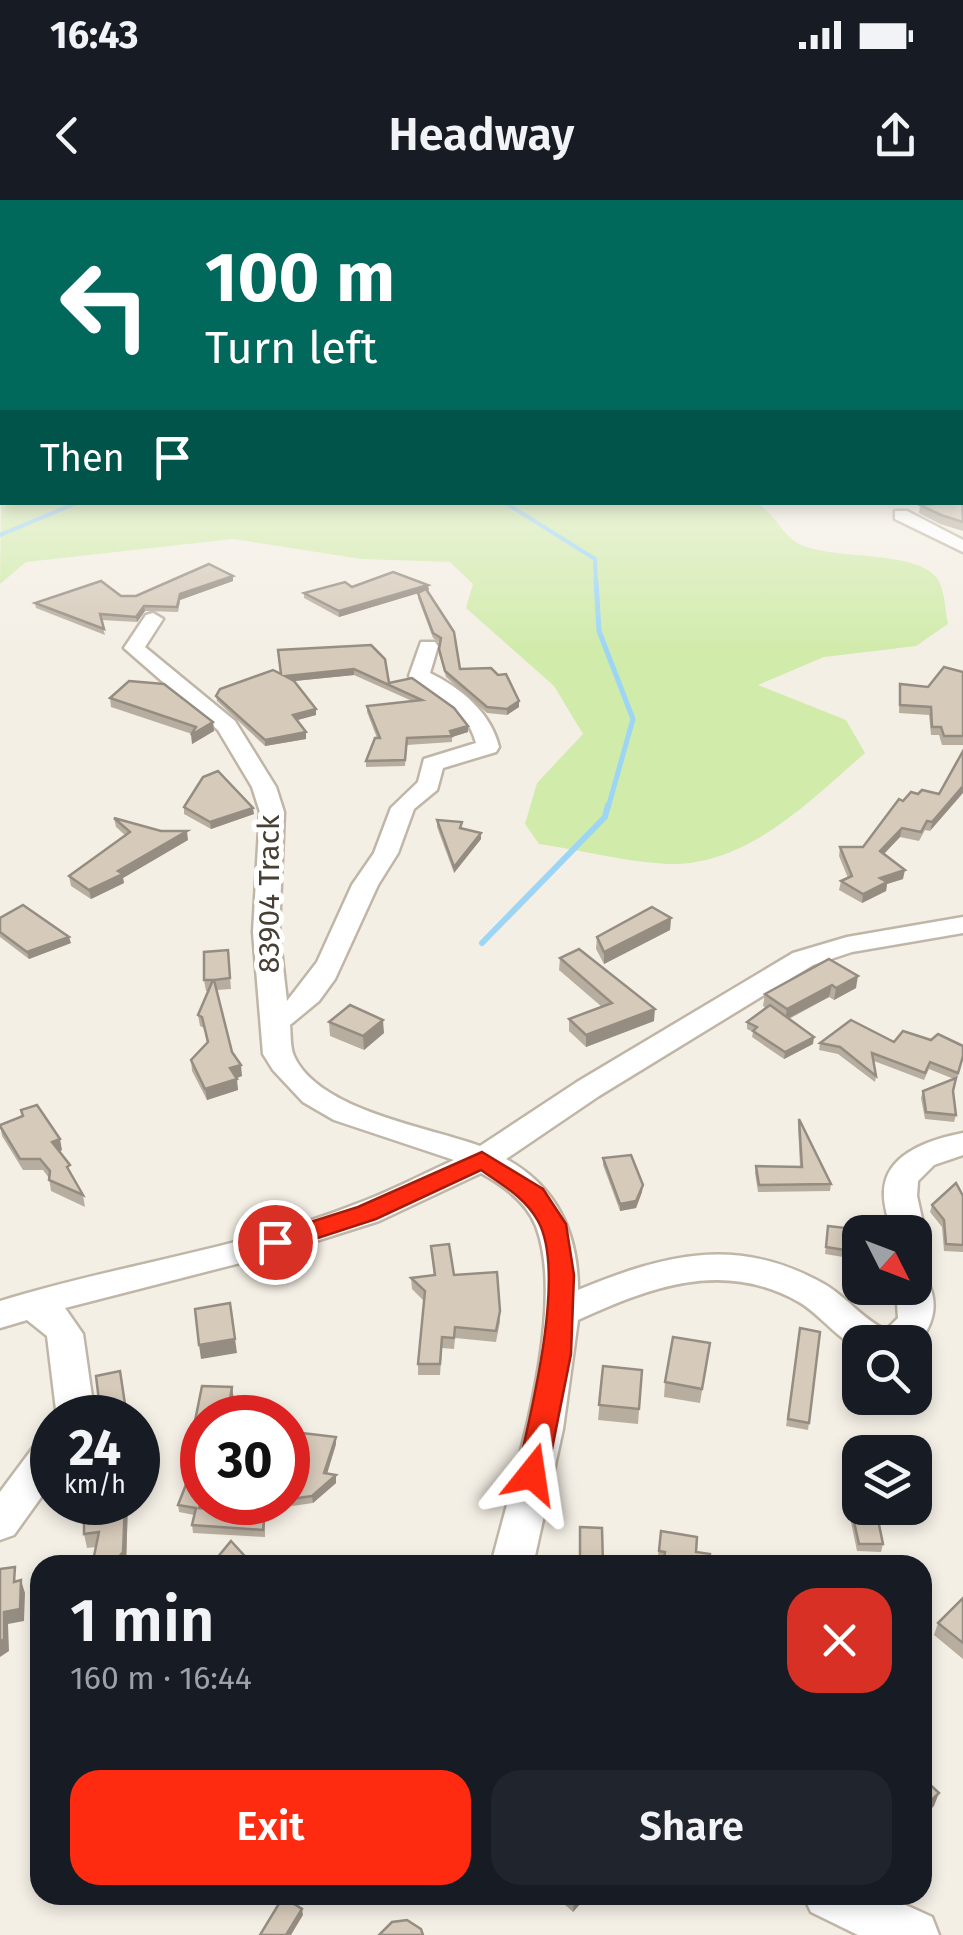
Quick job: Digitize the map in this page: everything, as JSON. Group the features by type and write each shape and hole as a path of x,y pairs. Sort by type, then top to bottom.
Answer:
{"street":[{"path":"902,515 963,547"},
{"name":"83904 Track","path":"154,619 135,640 134,648 226,726 264,787 272,812 266,932 278,1054 284,1066 338,1111 453,1146 482,1160 534,1195 554,1224 561,1275 558,1354 514,1555"},
{"path":"274,1023 294,1012 331,966 364,886 388,849 402,804 429,785 432,764 442,758 488,748 483,732 463,706 431,680 419,676 428,646"},
{"path":"15,1310 275,1242 348,1219 446,1180 802,959 891,936 963,925"},
{"path":"905,1215 900,1190 906,1173 947,1146 963,1144"},
{"path":"559,1314 666,1269 715,1263 802,1288 848,1325"},
{"path":"15,1310 54,1318 65,1334 73,1395"},
{"path":"0,1523 30,1482"},
{"path":"850,1905 914,1935"}],"green space":[{"path":"1,505 759,505 801,545 894,559 927,569 940,583 948,624 916,646 824,657 758,685 846,720 865,753 799,810 751,842 697,862 668,864 539,844 525,824 537,783 583,734 554,686 466,608 473,584 450,562 361,559 233,539 26,562 0,584"}],"building":[{"path":"920,505 962,505 963,522"},
{"path":"209,564 233,576 180,594 177,607 144,606 136,617 100,614 104,629 35,603 101,581 121,596 136,596"},
{"path":"393,572 428,585 339,611 304,593 345,582 352,587"},
{"path":"426,589 454,632 460,669 491,668 498,675 506,674 519,701 507,709 487,707 445,671 439,649 441,638 433,633 418,593"},
{"path":"371,645 385,659 389,683 412,678 454,708 468,726 450,731 452,736 407,738 405,760 366,761 375,738 380,738 367,706 422,700 354,669 285,676 294,681 316,709 293,715 306,732 265,740 216,696 220,689 273,670 281,674 278,650"},
{"path":"944,667 963,672 963,736 944,736 941,727 932,727 931,707 900,705 900,684 928,687"},
{"path":"129,681 164,684 213,722 191,735 196,727 110,698"},
{"path":"963,751 963,786 921,832 902,828 880,851 905,870 880,878 887,882 863,894 841,881 852,876 840,847 863,847 899,799 903,801 911,792 939,794"},
{"path":"218,771 253,808 210,822 184,807 203,777"},
{"path":"114,818 161,831 187,831 118,871 123,874 89,890 69,876 130,832"},
{"path":"437,820 462,822 460,828 481,833 454,867"},
{"path":"23,905 69,937 27,952 0,932 0,918"},
{"path":"652,907 671,918 604,952 597,937"},
{"path":"579,949 655,1009 586,1035 569,1019 612,1003 560,958"},
{"path":"228,950 230,978 214,980 232,1052 241,1065 230,1068 237,1079 205,1089 191,1060 208,1042 202,1017 198,1015 213,980 204,980 204,952"},
{"path":"829,959 858,976 787,1009 765,994"},
{"path":"350,1005 383,1020 363,1036 329,1022"},
{"path":"770,1005 814,1037 785,1052 753,1031 757,1027 747,1022"},
{"path":"851,1020 894,1042 903,1031 931,1040 938,1034 963,1046 958,1073 930,1062 925,1073 872,1053 876,1076 840,1047 820,1043"},
{"path":"956,1078 956,1115 926,1112 923,1091"},
{"path":"37,1105 60,1139 52,1142 70,1165 67,1167 83,1195 49,1180 50,1171 40,1159 20,1159 0,1126 23,1116 21,1110"},
{"path":"799,1119 831,1184 759,1185 756,1166 802,1167"},
{"path":"631,1155 643,1185 636,1201 620,1204 603,1158"},
{"path":"956,1183 963,1196 963,1245 946,1244 944,1220 932,1205"},
{"path":"828,1226 842,1228 842,1250 826,1247"},
{"path":"449,1244 454,1275 497,1272 500,1311 496,1331 455,1327 454,1338 442,1337 440,1364 418,1364 425,1291 411,1278 435,1275 431,1246"},
{"path":"230,1303 235,1339 199,1345 195,1309"},
{"path":"800,1328 820,1332 809,1423 788,1419"},
{"path":"673,1337 710,1343 702,1389 665,1382"},
{"path":"603,1366 642,1370 639,1409 599,1405"},
{"path":"120,1371 124,1395 98,1395 96,1376"},
{"path":"202,1386 232,1387 231,1395 200,1395"},
{"path":"310,1434 336,1437 324,1473 336,1475 312,1496"},
{"path":"84,1525 124,1525 120,1555 94,1555 99,1532 84,1534"},
{"path":"192,1525 264,1525 263,1530"},
{"path":"855,1525 879,1525 883,1544 859,1544"},
{"path":"580,1527 602,1528 603,1555 580,1555"},
{"path":"661,1531 697,1537 696,1552 710,1554 665,1555 659,1551"},
{"path":"231,1541 244,1555 219,1555"},
{"path":"15,1567 14,1582 21,1580 20,1609 4,1612 4,1639 0,1642 0,1569"},
{"path":"963,1598 963,1643 938,1623"},
{"path":"278,1905 302,1909 286,1935 260,1935"},
{"path":"407,1920 421,1929 423,1935 379,1935 392,1922"}],"waterway":[{"path":"0,535 72,505"},
{"path":"509,505 595,559 596,584"},
{"path":"596,581 599,631 633,719 608,808"},
{"path":"482,943 605,817 608,805"}],"route":[{"path":"275,1242 367,1213 446,1180 482,1160 534,1195 554,1224 561,1275 558,1354 532,1474"}]}
